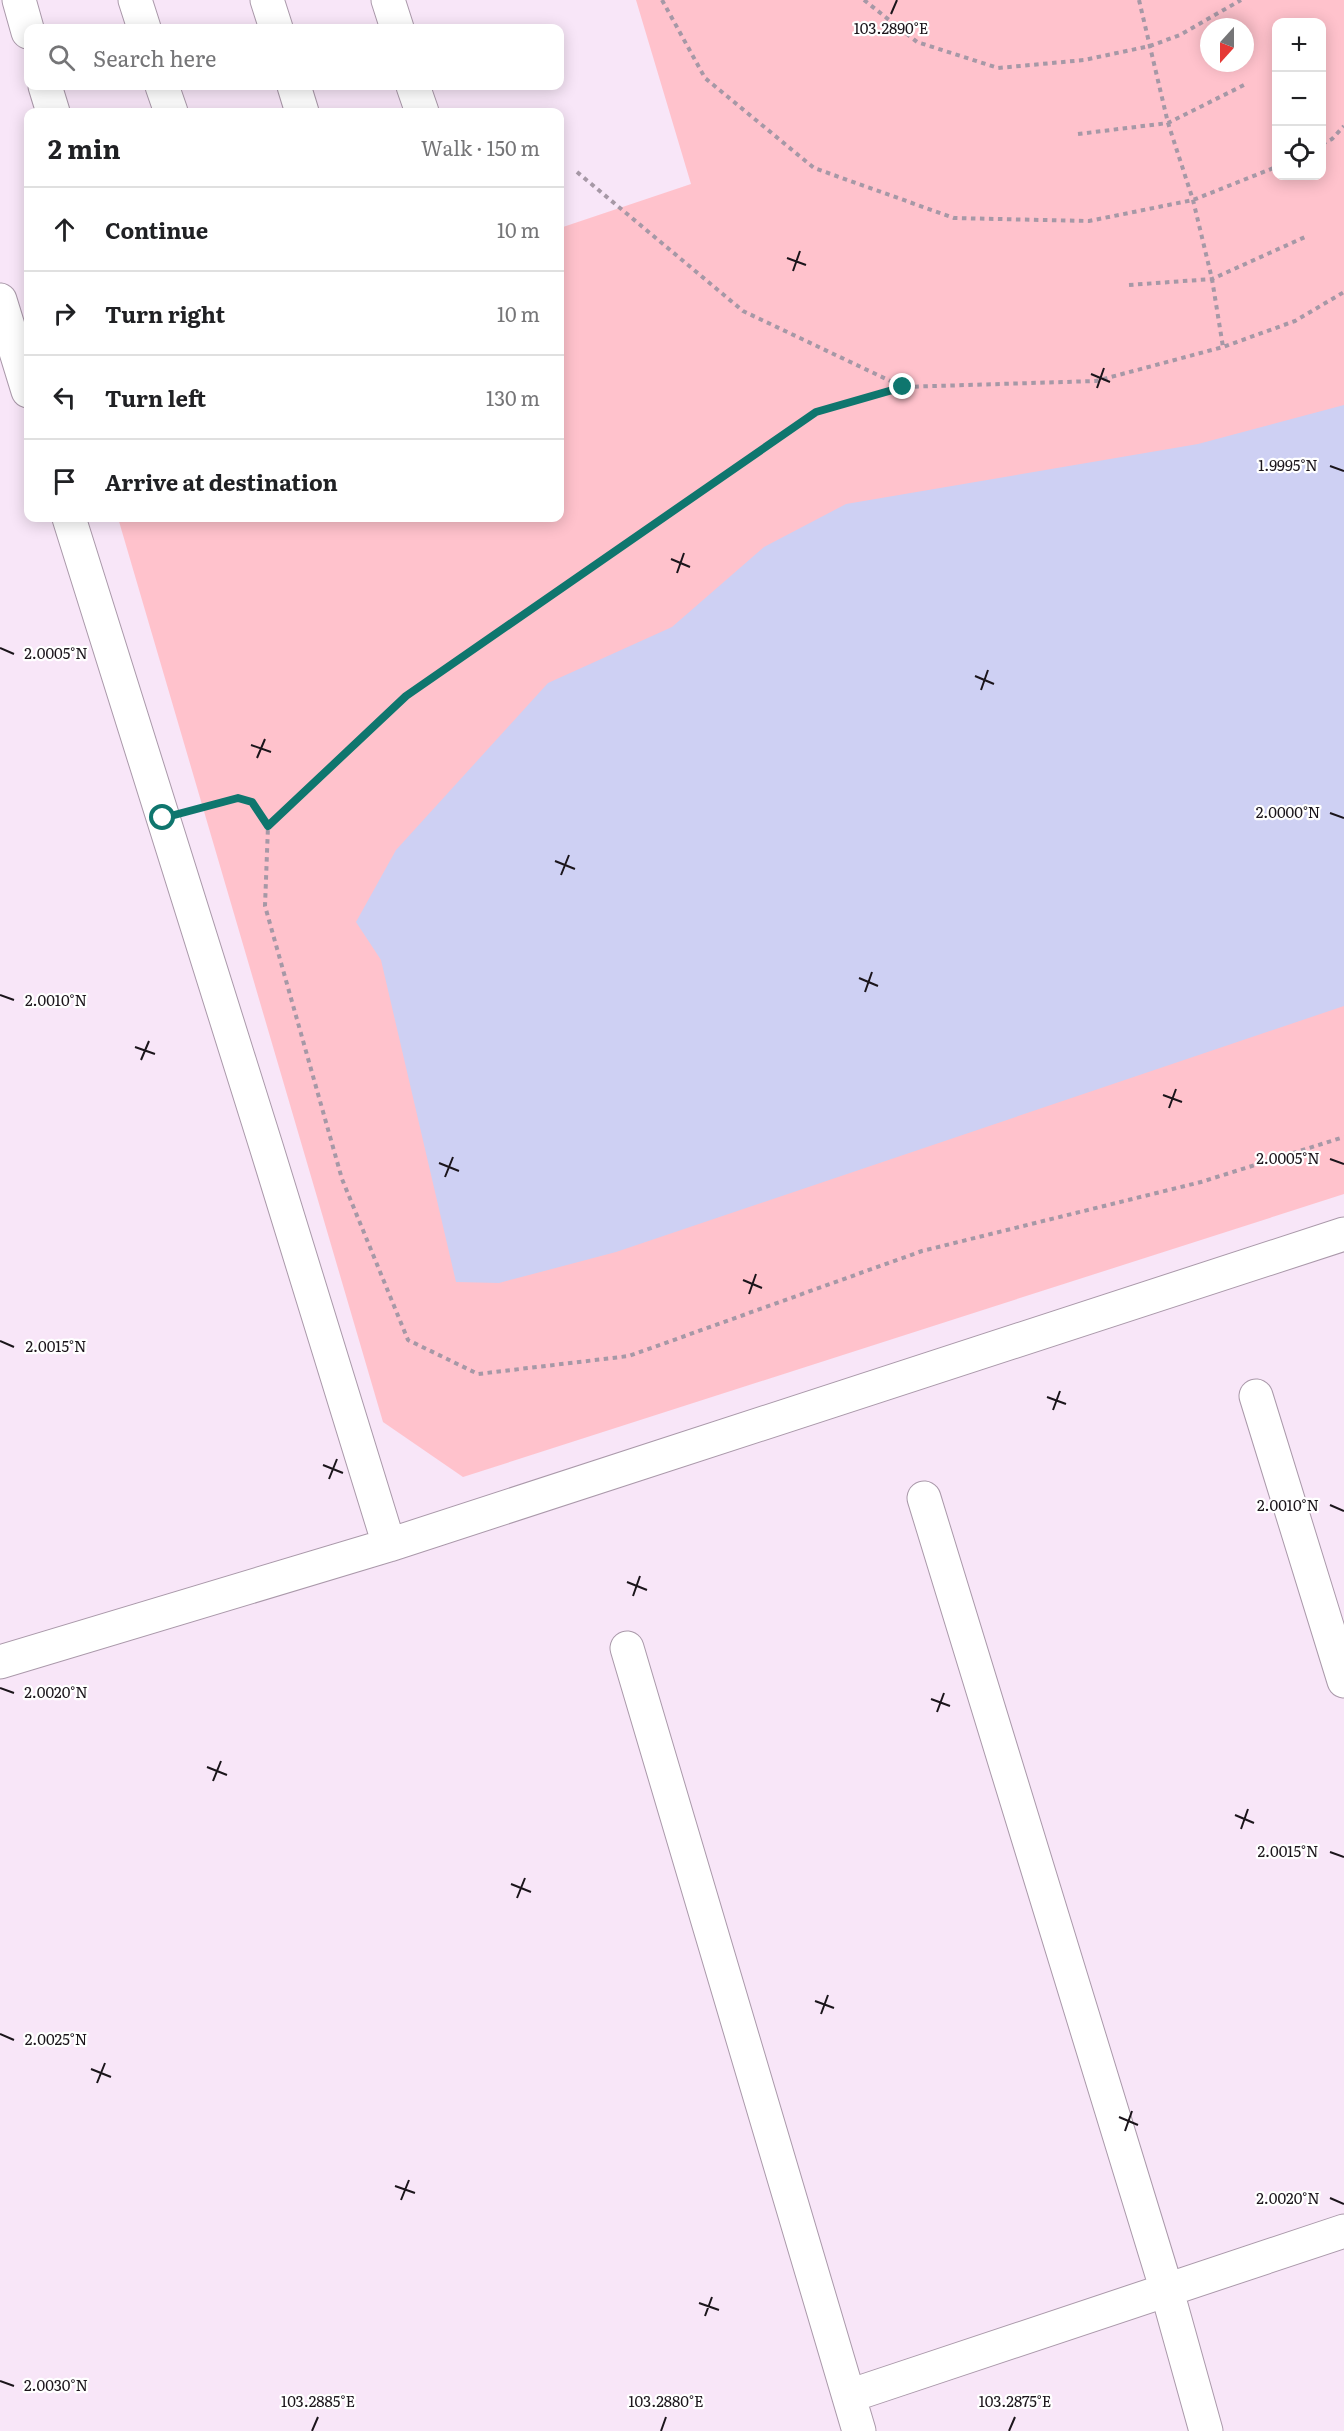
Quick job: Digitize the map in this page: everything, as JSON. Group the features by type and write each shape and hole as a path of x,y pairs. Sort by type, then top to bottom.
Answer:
{"street":[{"path":"19,0 26,24"},
{"path":"135,0 143,24"},
{"path":"267,0 275,24"},
{"path":"388,0 396,24"},
{"path":"46,90 52,108"},
{"path":"163,90 170,108"},
{"path":"295,90 301,108"},
{"path":"415,90 421,108"},
{"path":"0,300 23,352"},
{"path":"70,522 389,1545"},
{"path":"0,1662 389,1545 1344,1234"},
{"path":"1256,1396 1344,1681"},
{"path":"924,1498 1167,2291 1206,2431"},
{"path":"627,1648 859,2431"},
{"path":"849,2396 1344,2231"}],"path":[{"path":"662,0 705,78 814,168 954,218 1089,221 1193,200 1272,169"},
{"path":"864,0 917,42 998,68 1084,60 1150,46 1180,35 1240,0"},
{"path":"1139,0 1168,123 1193,200 1212,279 1223,346"},
{"path":"1078,134 1168,123 1246,84"},
{"path":"1326,142 1344,126"},
{"path":"577,172 743,311 903,387"},
{"path":"1129,285 1212,279 1305,237"},
{"path":"268,826 406,696 816,412 903,387 1096,381 1223,346 1295,321 1344,292"},
{"path":"163,818 238,798 252,802 268,826 265,906 342,1179 408,1340 478,1374 629,1356 922,1251 1201,1182 1344,1137"}],"shaded area":[{"path":"636,0 1344,0 1344,1194 463,1477 383,1422 119,522 564,522 564,227 691,184"}],"water":[{"path":"1344,405 1344,1006 616,1252 499,1283 456,1282 381,960 356,922 396,850 548,683 672,627 764,547 846,504 1198,444"}],"route":[{"path":"163,818 238,798 252,802 268,826 406,696 816,412 903,387"}]}
